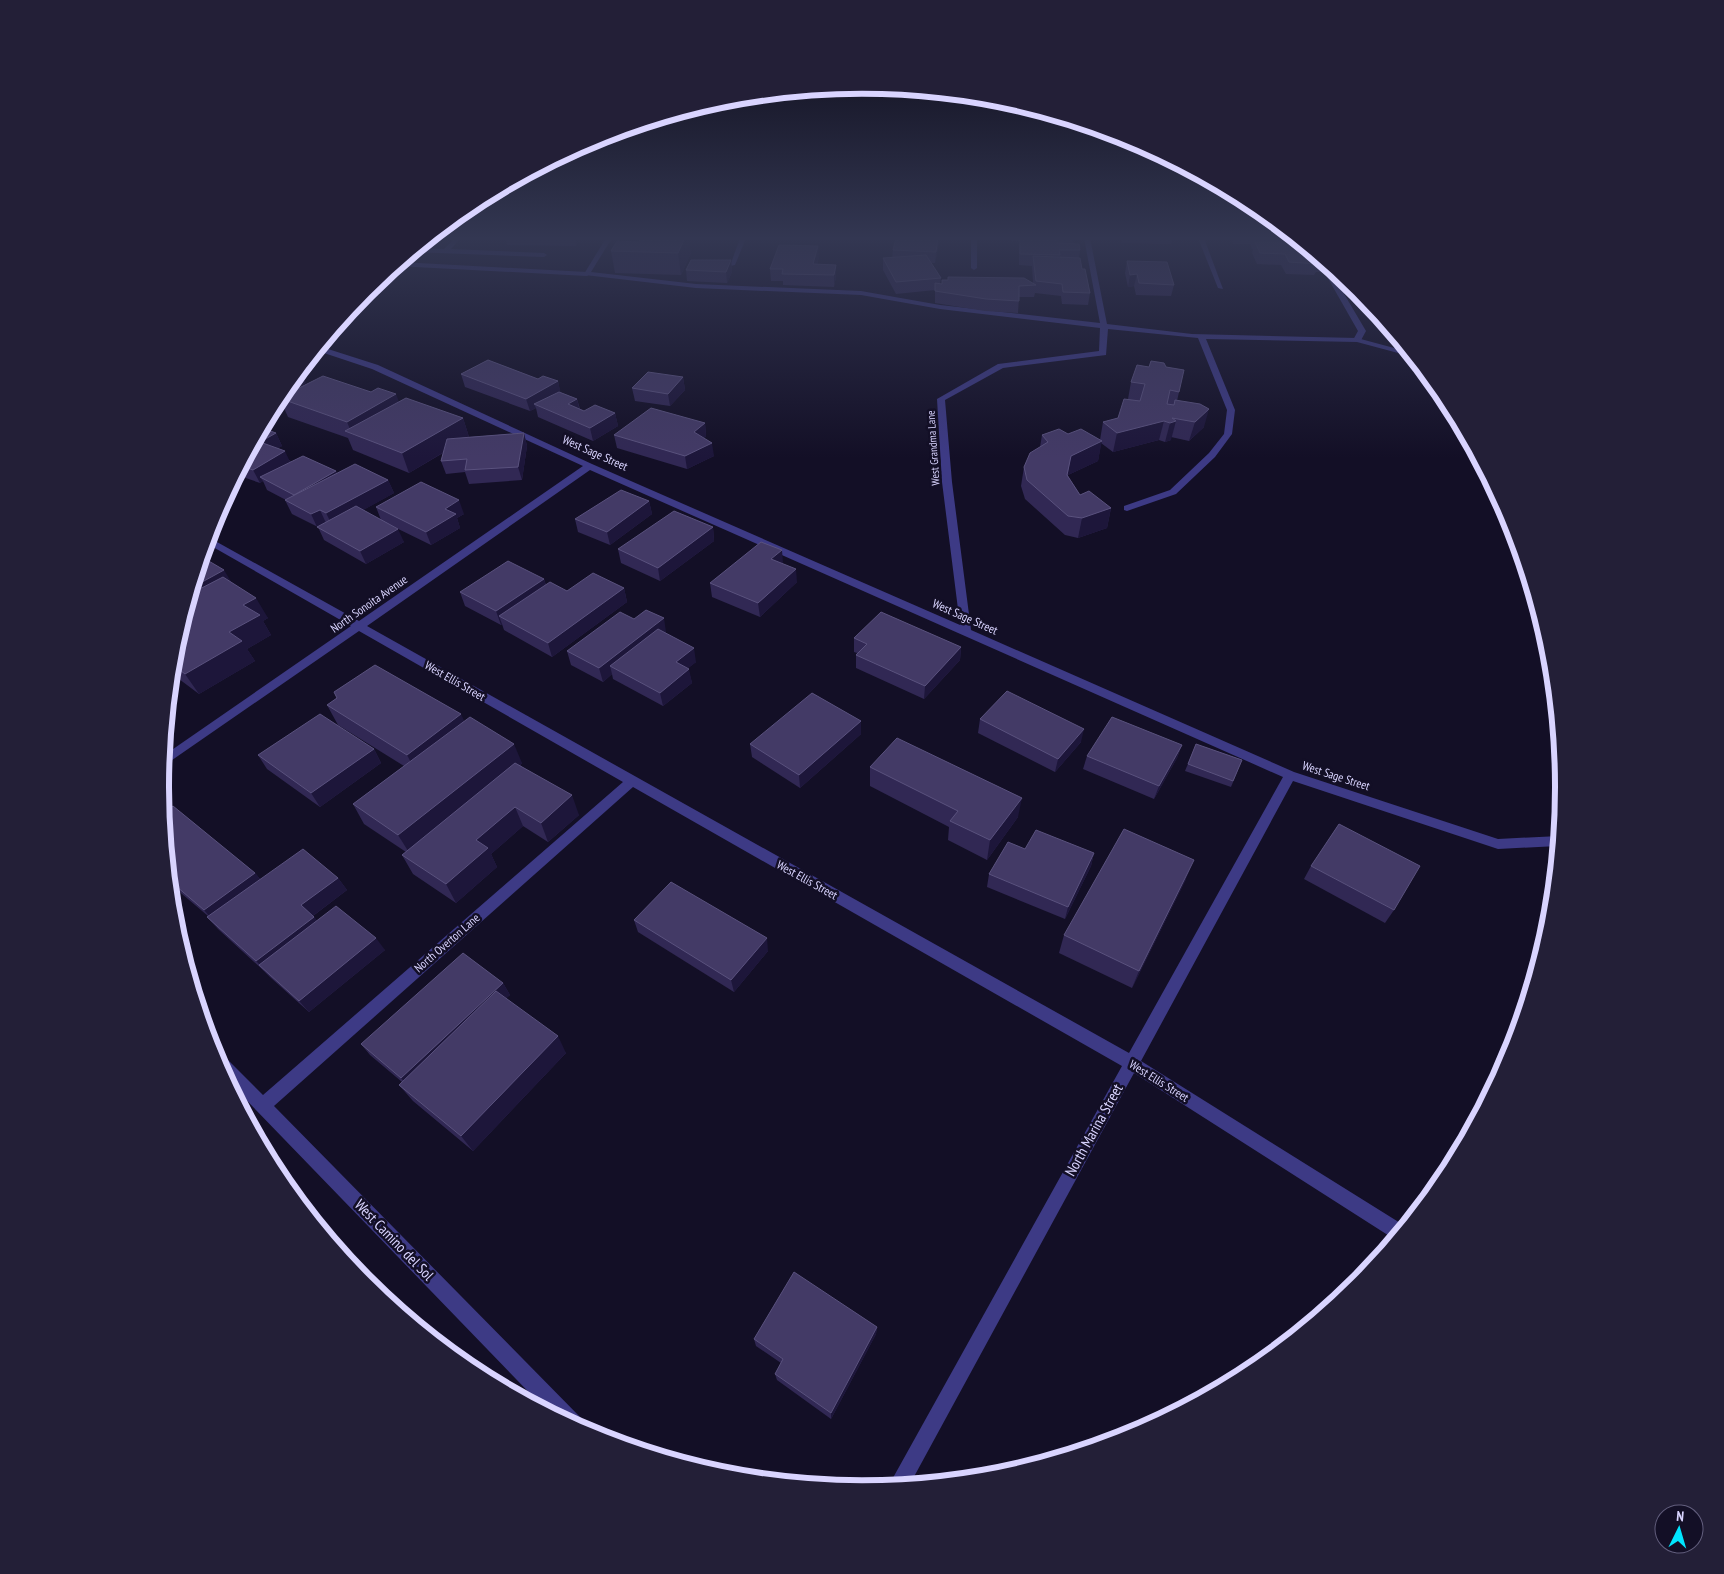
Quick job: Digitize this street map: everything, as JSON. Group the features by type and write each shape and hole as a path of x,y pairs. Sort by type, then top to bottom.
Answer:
{"street":[{"path":"977,311 1104,327 1201,336 1357,340 1402,352"},
{"path":"1101,311 1104,327"},
{"path":"1351,311 1362,331 1357,340"},
{"name":"West Grandma Lane","path":"966,632 947,482 941,399 1001,366 1103,353 1104,327"},
{"path":"1127,508 1173,492 1212,455 1228,434 1231,410 1201,336"},
{"name":"West Sage Street","path":"324,351 375,367 589,466 1290,775 1498,844 1553,841"},
{"name":"North Sonoita Avenue","path":"170,758 589,466"},
{"name":"West Ellis Street","path":"214,544 1131,1063 1395,1230"},
{"name":"North Marina Street","path":"901,1479 1290,775"},
{"name":"North Overton Lane","path":"263,1105 632,781"},
{"name":"West Camino del Sol","path":"231,1073 561,1412"}],"building":[{"path":"488,360 538,379 543,376 558,381 526,399 461,374"},
{"path":"1151,361 1164,363 1166,367 1184,370 1179,392 1170,390 1167,404 1174,405 1175,400 1200,404 1209,409 1195,422 1172,418 1176,421 1170,423 1164,421 1117,433 1103,422 1118,418 1124,399 1140,401 1145,384 1131,382 1137,365 1149,367"},
{"path":"648,372 683,377 668,394 632,388"},
{"path":"323,376 371,392 378,388 396,394 347,422 287,401 294,390"},
{"path":"559,392 577,399 568,404 584,411 595,405 615,413 590,428 534,404"},
{"path":"406,398 463,418 402,453 345,431"},
{"path":"651,408 705,423 694,432 712,443 685,456 614,435"},
{"path":"1059,429 1068,434 1081,429 1102,441 1071,456 1067,475 1080,495 1089,491 1111,508 1082,518 1068,516 1027,480 1024,467 1030,453 1048,442 1042,435"},
{"path":"268,430 276,433 261,441"},
{"path":"524,433 518,467 465,470 467,459 441,461 447,439"},
{"path":"261,442 285,451 253,470 247,468"},
{"path":"303,456 336,471 294,495 260,477"},
{"path":"355,464 388,480 326,513 320,510 311,514 285,500"},
{"path":"421,482 459,500 445,509 456,514 426,532 376,507"},
{"path":"621,490 649,501 607,532 575,519"},
{"path":"356,506 398,529 360,551 317,527"},
{"path":"674,511 713,527 658,568 618,549"},
{"path":"761,542 782,550 771,559 796,569 758,603 710,583"},
{"path":"207,560 224,570 200,583"},
{"path":"508,561 544,579 496,611 460,592"},
{"path":"593,573 624,588 548,643 499,616 550,582 567,591"},
{"path":"223,577 256,598 243,605 260,615 229,632 242,641 185,674 179,670 192,608 198,590"},
{"path":"646,610 664,618 599,668 567,651 620,612 634,619"},
{"path":"881,612 961,647 925,686 856,655 867,644 854,638"},
{"path":"658,629 694,648 676,662 689,669 660,693 610,666"},
{"path":"375,665 461,714 407,755 327,705 337,698 334,692"},
{"path":"1007,691 1084,729 1058,759 980,719"},
{"path":"812,693 861,721 799,775 750,744"},
{"path":"320,714 374,749 311,793 258,755"},
{"path":"470,717 514,744 398,835 353,804"},
{"path":"1112,717 1182,745 1159,786 1087,756"},
{"path":"897,738 1022,798 990,840 950,821 958,811 870,767"},
{"path":"1196,744 1242,760 1233,781 1188,764"},
{"path":"515,763 572,795 541,823 515,807 476,840 488,848 446,884 402,855"},
{"path":"173,806 255,873 204,910 176,886 170,832 169,808"},
{"path":"1339,824 1420,866 1394,910 1311,866"},
{"path":"1124,829 1194,860 1139,971 1064,935"},
{"path":"1036,830 1094,853 1068,907 989,874 1008,842 1025,849"},
{"path":"303,849 338,878 301,905 314,917 256,961 207,917"},
{"path":"671,882 767,938 731,980 634,920"},
{"path":"336,906 376,938 299,1001 259,965"},
{"path":"463,953 503,983 401,1078 361,1044"},
{"path":"496,991 558,1036 461,1136 399,1085"},
{"path":"794,1272 877,1327 831,1413 775,1374 783,1359 754,1339"}]}
